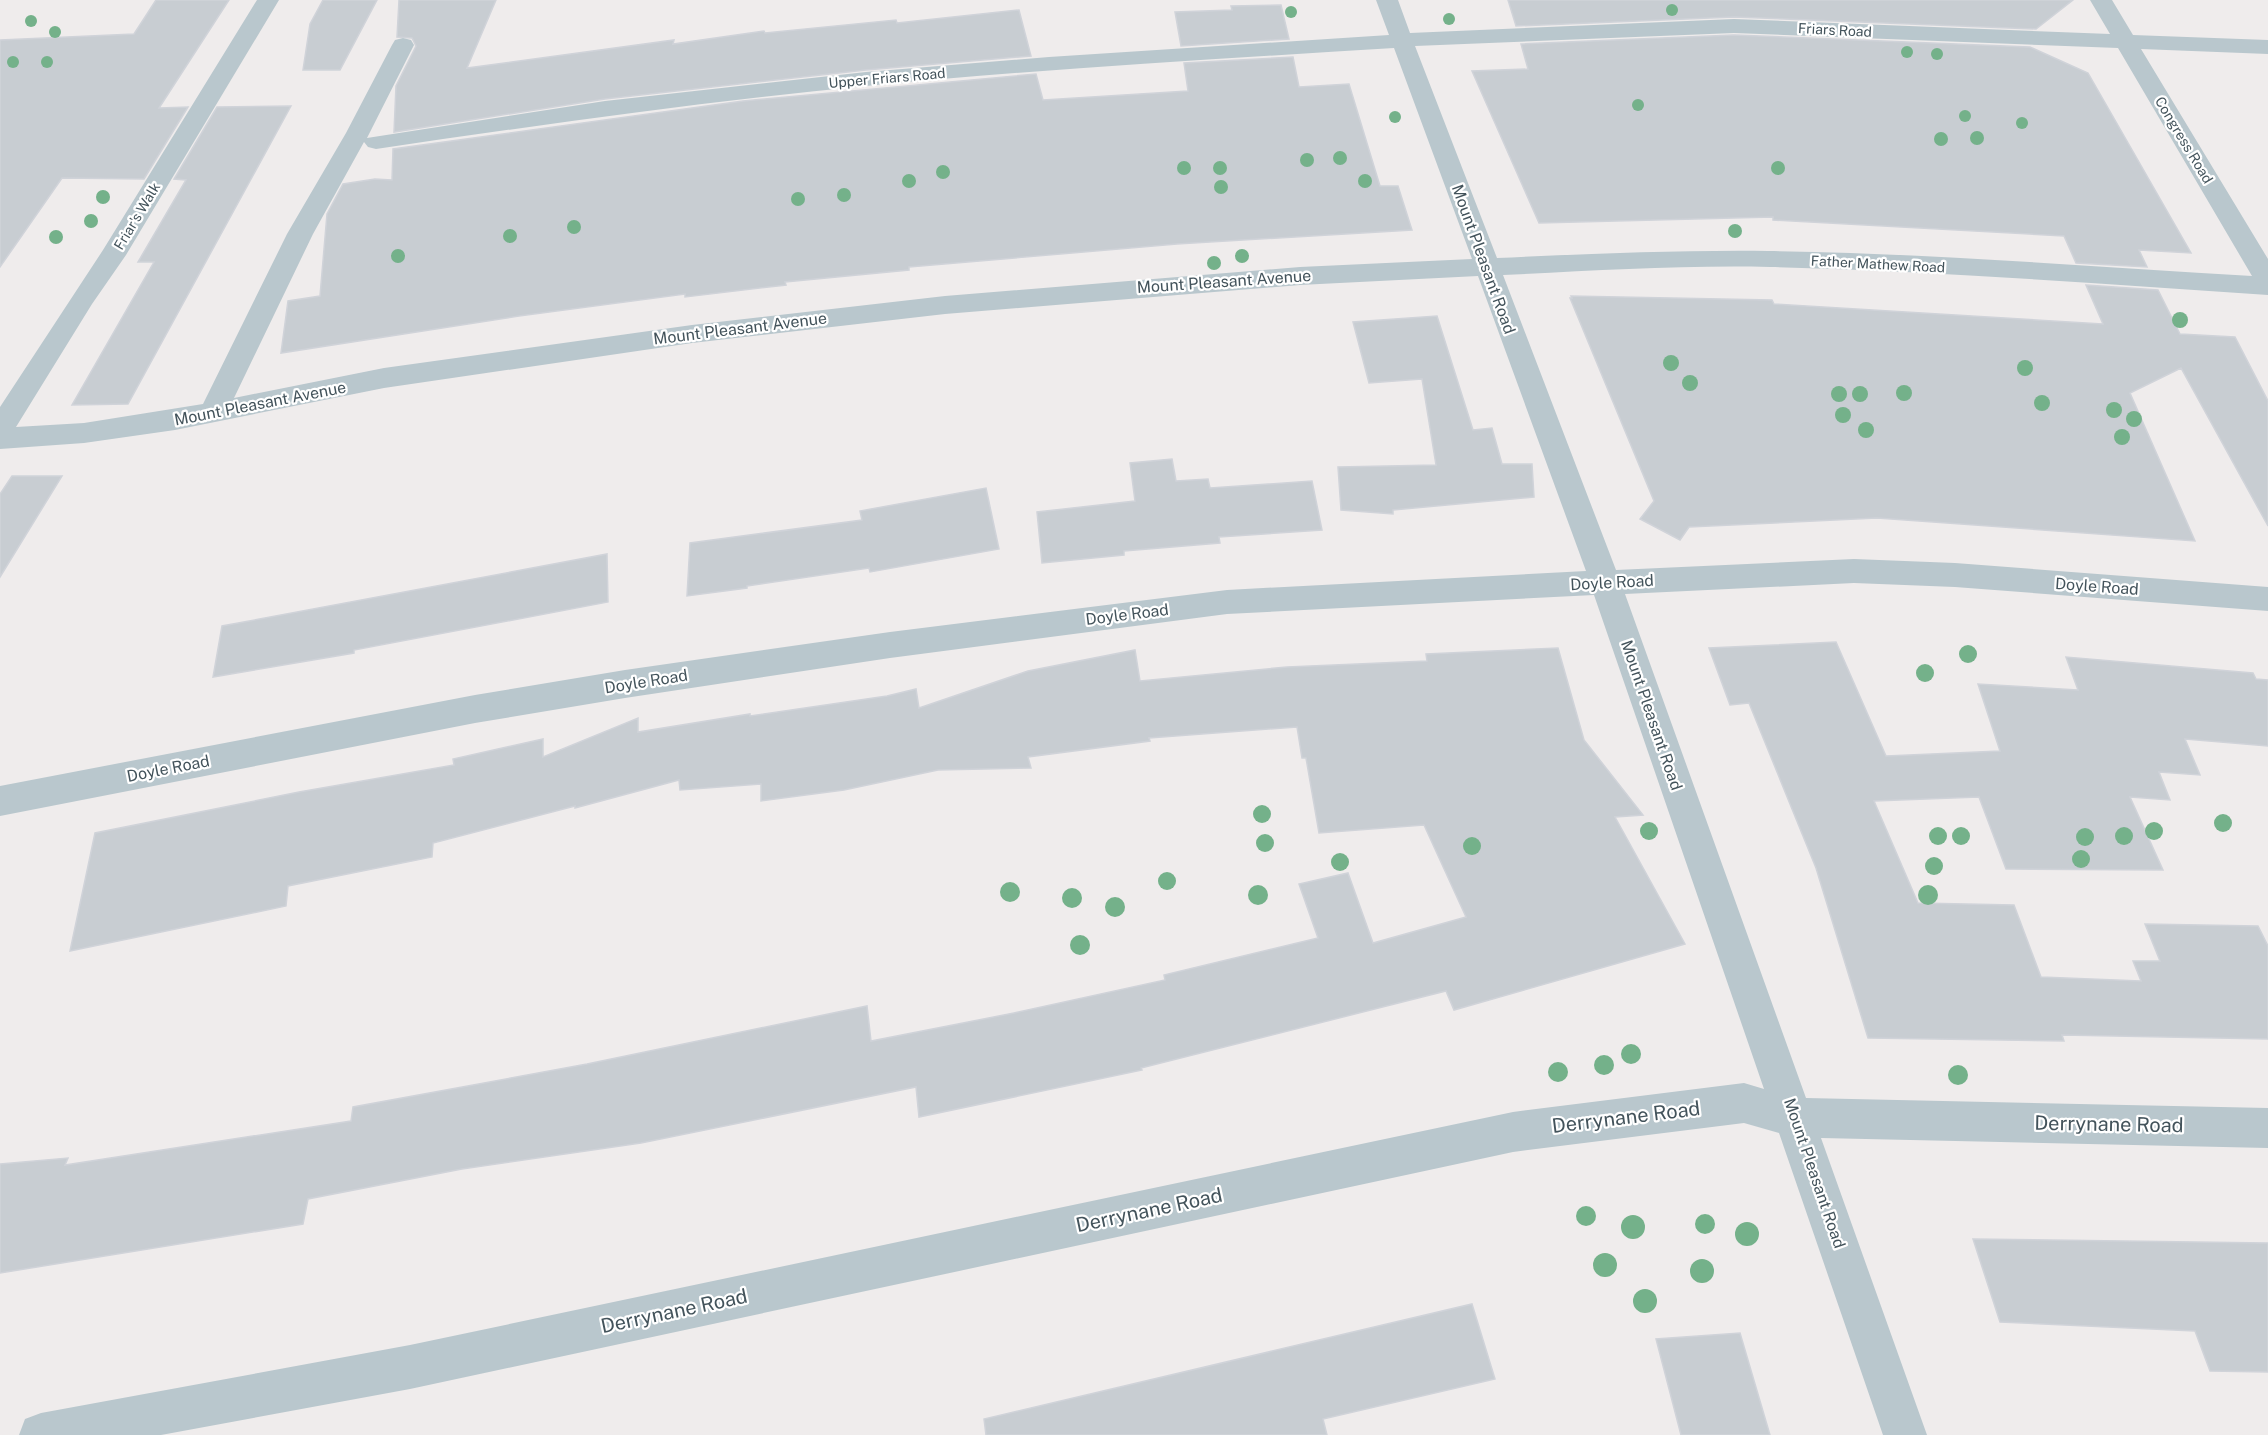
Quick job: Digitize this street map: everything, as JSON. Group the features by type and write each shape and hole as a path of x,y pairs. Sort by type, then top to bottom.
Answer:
{"street":[{"name":"Friar's Walk","path":"0,430 87,291 113,255 268,0"},
{"name":"Mount Pleasant Road","path":"1387,0 1605,582 1905,1435"},
{"name":"Congress Road","path":"2101,0 2268,280"},
{"name":"Friars Road","path":"1402,40 1734,26 2268,47"},
{"name":"Upper Friars Road","path":"376,142 605,108 866,79 1402,40"},
{"path":"213,413 300,234 354,141 403,45"},
{"name":"Father Mathew Road","path":"1487,267 1638,260 1769,259 1928,265 2268,286"},
{"name":"Mount Pleasant Avenue","path":"0,439 84,433 213,413 408,374 815,319 1178,284 1487,267"},
{"name":"Doyle Road","path":"0,801 475,709 625,684 890,645 1227,602 1767,573 1886,571 2007,578 2268,599"},
{"name":"Derrynane Road","path":"41,1435 421,1365 1513,1132 1744,1103 1795,1118 2268,1128"}],"building":[{"path":"156,0 229,0 159,108 188,107 144,179 62,178 0,267 0,40 134,34"},
{"path":"323,0 377,0 340,70 303,70 310,24"},
{"path":"399,0 496,0 467,68 674,40 673,44 764,31 765,33 896,20 897,23 1019,10 1031,56 866,70 605,99 394,132 396,86 416,46 412,38 397,37"},
{"path":"1508,0 2073,0 2036,29 1734,17 1516,26"},
{"path":"1281,5 1289,39 1181,46 1175,12 1232,10 1231,6"},
{"path":"1734,35 2030,47 2088,73 2191,253 2139,250 2147,267 2076,263 2064,236 1773,220 1773,217 1539,223 1472,71 1528,69 1521,44"},
{"path":"1293,57 1299,87 1349,84 1380,186 1398,186 1412,230 1177,244 909,267 909,270 785,282 786,285 685,297 685,294 519,316 281,353 288,301 320,296 327,214 343,184 375,179 392,180 393,149 743,101 1036,74 1043,100 1188,91 1184,63"},
{"path":"291,106 128,404 72,405 154,262 138,262 186,180 174,179 217,107"},
{"path":"2086,285 2158,290 2180,334 2235,337 2268,401 2268,526 2181,368 2130,393 2195,541 1877,518 1689,527 1680,540 1640,519 1654,501 1570,298 1571,296 1772,300 1774,304 2103,324"},
{"path":"1437,316 1473,430 1492,428 1502,464 1532,464 1534,497 1393,510 1393,514 1341,510 1338,467 1436,465 1422,379 1369,383 1353,322"},
{"path":"1172,459 1176,481 1208,479 1210,488 1312,481 1322,530 1219,537 1220,543 1124,551 1124,555 1042,563 1037,512 1135,501 1130,463"},
{"path":"12,476 62,476 0,577 0,494"},
{"path":"986,488 999,549 870,572 869,568 687,596 690,543 862,520 860,511"},
{"path":"607,554 608,602 354,650 354,653 213,677 222,626"},
{"path":"1836,642 1886,756 2000,751 1978,684 2078,690 2066,657 2253,673 2256,679 2268,680 2268,746 2185,739 2200,775 2159,772 2170,800 2130,797 2163,870 2006,869 1979,797 1874,801 1918,903 2014,905 2041,977 2141,981 2133,961 2160,961 2145,924 2258,926 2268,946 2268,1039 2062,1035 2064,1041 1868,1038 1816,868 1749,703 1730,705 1709,648"},
{"path":"1558,648 1584,740 1643,815 1615,817 1685,944 1454,1010 1446,991 1141,1068 1142,1070 919,1117 916,1087 641,1143 462,1169 308,1199 303,1224 0,1273 0,1164 68,1158 65,1165 351,1121 353,1107 587,1064 867,1006 871,1041 1014,1013 1165,980 1164,975 1318,938 1299,884 1348,873 1373,943 1466,917 1424,825 1319,833 1306,758 1302,758 1297,727 1149,738 1150,741 1028,757 1031,768 938,770 844,790 761,801 761,784 680,790 679,780 433,843 432,857 288,886 286,906 70,951 95,833 299,792 454,765 453,759 543,739 543,757 638,718 638,732 887,696 916,689 919,708 1028,671 1135,650 1140,681 1287,667 1427,661 1426,654"},
{"path":"1973,1239 2268,1243 2268,1372 2210,1371 2195,1331 2000,1322"},
{"path":"1472,1304 1495,1379 1323,1419 1327,1435 986,1435 984,1419"},
{"path":"1740,1333 1770,1435 1681,1435 1656,1339"}]}
